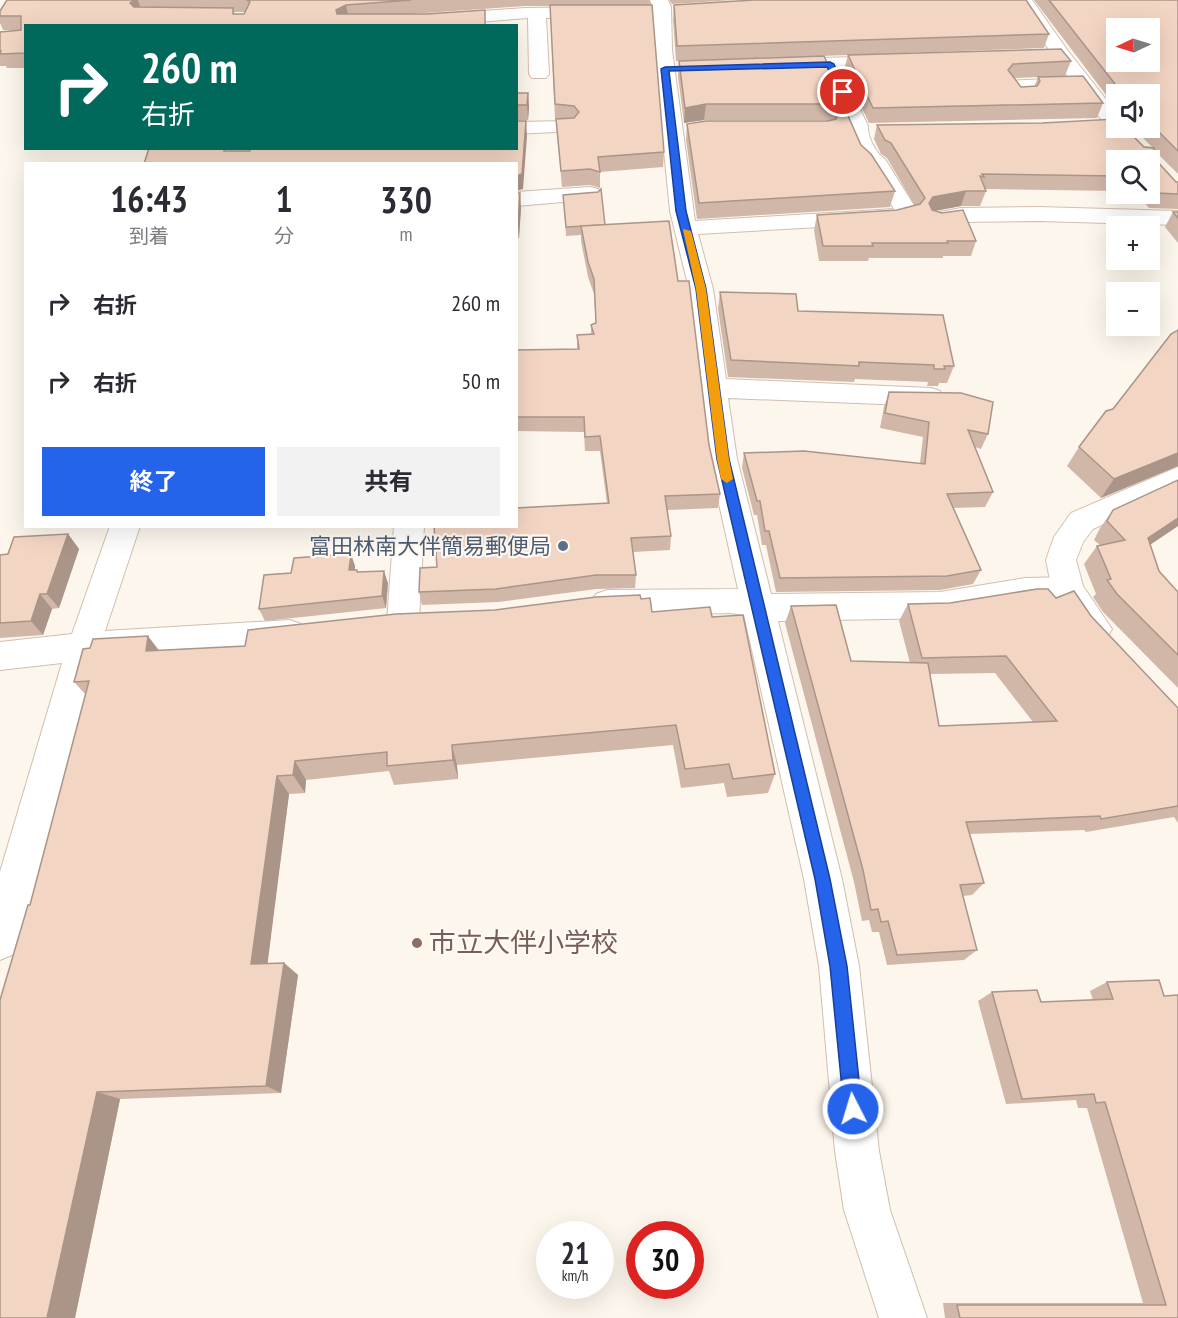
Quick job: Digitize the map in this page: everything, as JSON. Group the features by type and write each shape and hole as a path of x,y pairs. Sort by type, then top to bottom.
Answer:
{"street":[{"path":"1023,0 1061,55 1106,112"},
{"path":"662,9 665,69 683,132 681,211 701,289 723,459 823,879 839,966 857,1151 867,1210 903,1318"},
{"path":"355,24 376,17 615,12"},
{"path":"537,13 538,74"},
{"path":"1037,57 1061,55"},
{"path":"770,66 912,62"},
{"path":"685,228 892,216 907,212 877,164 870,160 857,131 858,126 830,64"},
{"path":"665,69 688,68"},
{"path":"1022,96 1015,85 1083,83"},
{"path":"1093,126 1106,126"},
{"path":"518,128 567,127"},
{"path":"857,131 881,131"},
{"path":"1129,138 1134,143"},
{"path":"518,200 590,194"},
{"path":"937,219 961,215 1039,214 1178,218"},
{"path":"714,388 951,398"},
{"path":"1114,647 1090,622 1068,590 1061,561 1069,537 1082,521 1178,477"},
{"path":"0,940 70,690 124,528"},
{"path":"369,625 417,620 409,528"},
{"path":"575,607 597,604 731,600 778,608 940,604 1025,591 1068,590"},
{"path":"0,656 116,643 255,637 323,629"}],"building":[{"path":"7,0 134,0 130,3 134,7 233,8 233,14 244,14 250,2 247,0 411,0 346,5 336,10 337,14 427,14 485,10 485,24 24,24 24,53 0,54 0,32 21,30 21,16 0,16 0,11"},
{"path":"754,0 1026,0 1049,34 677,46 674,5"},
{"path":"1049,0 1178,0 1178,151 1160,133 1160,84 1115,84"},
{"path":"550,5 652,5 664,152 598,157 600,172 590,169 561,171 556,119 574,118 579,112 574,106 555,104"},
{"path":"1061,49 1071,61 1013,64 1008,70 1021,87 1037,86 1040,81 1038,77 1083,76 1103,103 873,108 848,55"},
{"path":"824,56 849,111 848,116 861,145 871,154 895,191 699,203 687,124 706,121 828,121 836,119 840,111 836,106 828,104 706,104 685,108 679,61"},
{"path":"518,93 528,93 527,105 518,105"},
{"path":"1106,120 1106,138 1135,138 1144,147 1154,148 1154,150 1106,150 1106,176 982,174 984,177 980,176 986,191 966,191 933,197 929,203 932,210 942,213 963,210 976,241 823,246 817,215 897,210 920,204 925,198 891,143 885,140 877,125 1042,123"},
{"path":"518,121 526,121 522,174 518,175 518,162 145,162 148,150 518,150"},
{"path":"1160,164 1178,182 1178,194 1160,193"},
{"path":"601,189 605,225 566,227 563,195 598,192"},
{"path":"518,193 520,193 518,224"},
{"path":"669,221 678,281 689,281 709,445 720,494 665,496 671,536 631,538 636,575 596,575 496,589 419,592 420,568 437,567 434,528 518,528 518,508 609,503 600,436 585,437 584,417 518,417 518,350 579,349 577,335 594,334 591,325 596,323 594,279 581,226"},
{"path":"720,292 796,294 798,311 943,315 954,366 934,369 934,365 859,362 859,366 731,360"},
{"path":"1178,330 1178,453 1114,479 1079,447 1106,411 1113,409 1171,334"},
{"path":"889,392 961,393 993,402 988,434 968,430 993,492 947,494 981,570 947,576 780,578 769,531 765,531 760,501 757,501 744,453 804,451 925,464 929,422 885,413"},
{"path":"1178,480 1178,518 1148,538 1159,571 1178,592 1178,655 1117,594 1107,580 1111,579 1097,546 1125,540 1107,521 1113,510"},
{"path":"68,534 47,594 40,594 31,621 0,623 0,555 8,554 14,537"},
{"path":"351,554 349,570 384,571 382,596 259,609 264,575 291,573 294,558"},
{"path":"1048,589 1056,598 1074,591 1091,616 1178,708 1178,806 1101,819 1100,816 966,822 984,883 960,885 977,950 897,955 888,921 881,922 878,909 871,910 863,870 791,606 836,605 851,661 928,663 939,726 1057,721 1006,656 922,658 908,604 950,603"},
{"path":"640,595 641,599 650,598 652,612 710,607 712,617 743,615 775,774 733,779 729,764 685,769 676,725 452,745 453,760 387,766 387,752 295,761 293,775 277,776 251,964 284,963 266,1086 97,1092 47,1318 0,1318 0,1000 28,905 30,905 89,681 74,682 83,649 90,648 93,639 148,636 146,651 245,646 248,630 396,614 495,610 596,597"},
{"path":"1159,980 1164,996 1178,995 1178,1318 960,1318 957,1305 1166,1305 1105,1102 1096,1103 1094,1094 1022,1099 992,992 1037,990 1041,1002 1113,999 1107,982"}],"slow traffic":[{"path":"686,231 701,289 727,479"}],"place":[{"name":"富田林南大伴簡易郵便局","path":"563,546"},
{"name":"市立大伴小学校","path":"417,943"}],"route":[{"path":"843,92 830,64 665,69 681,211 701,289 723,459 823,879 839,966 853,1109"}]}
